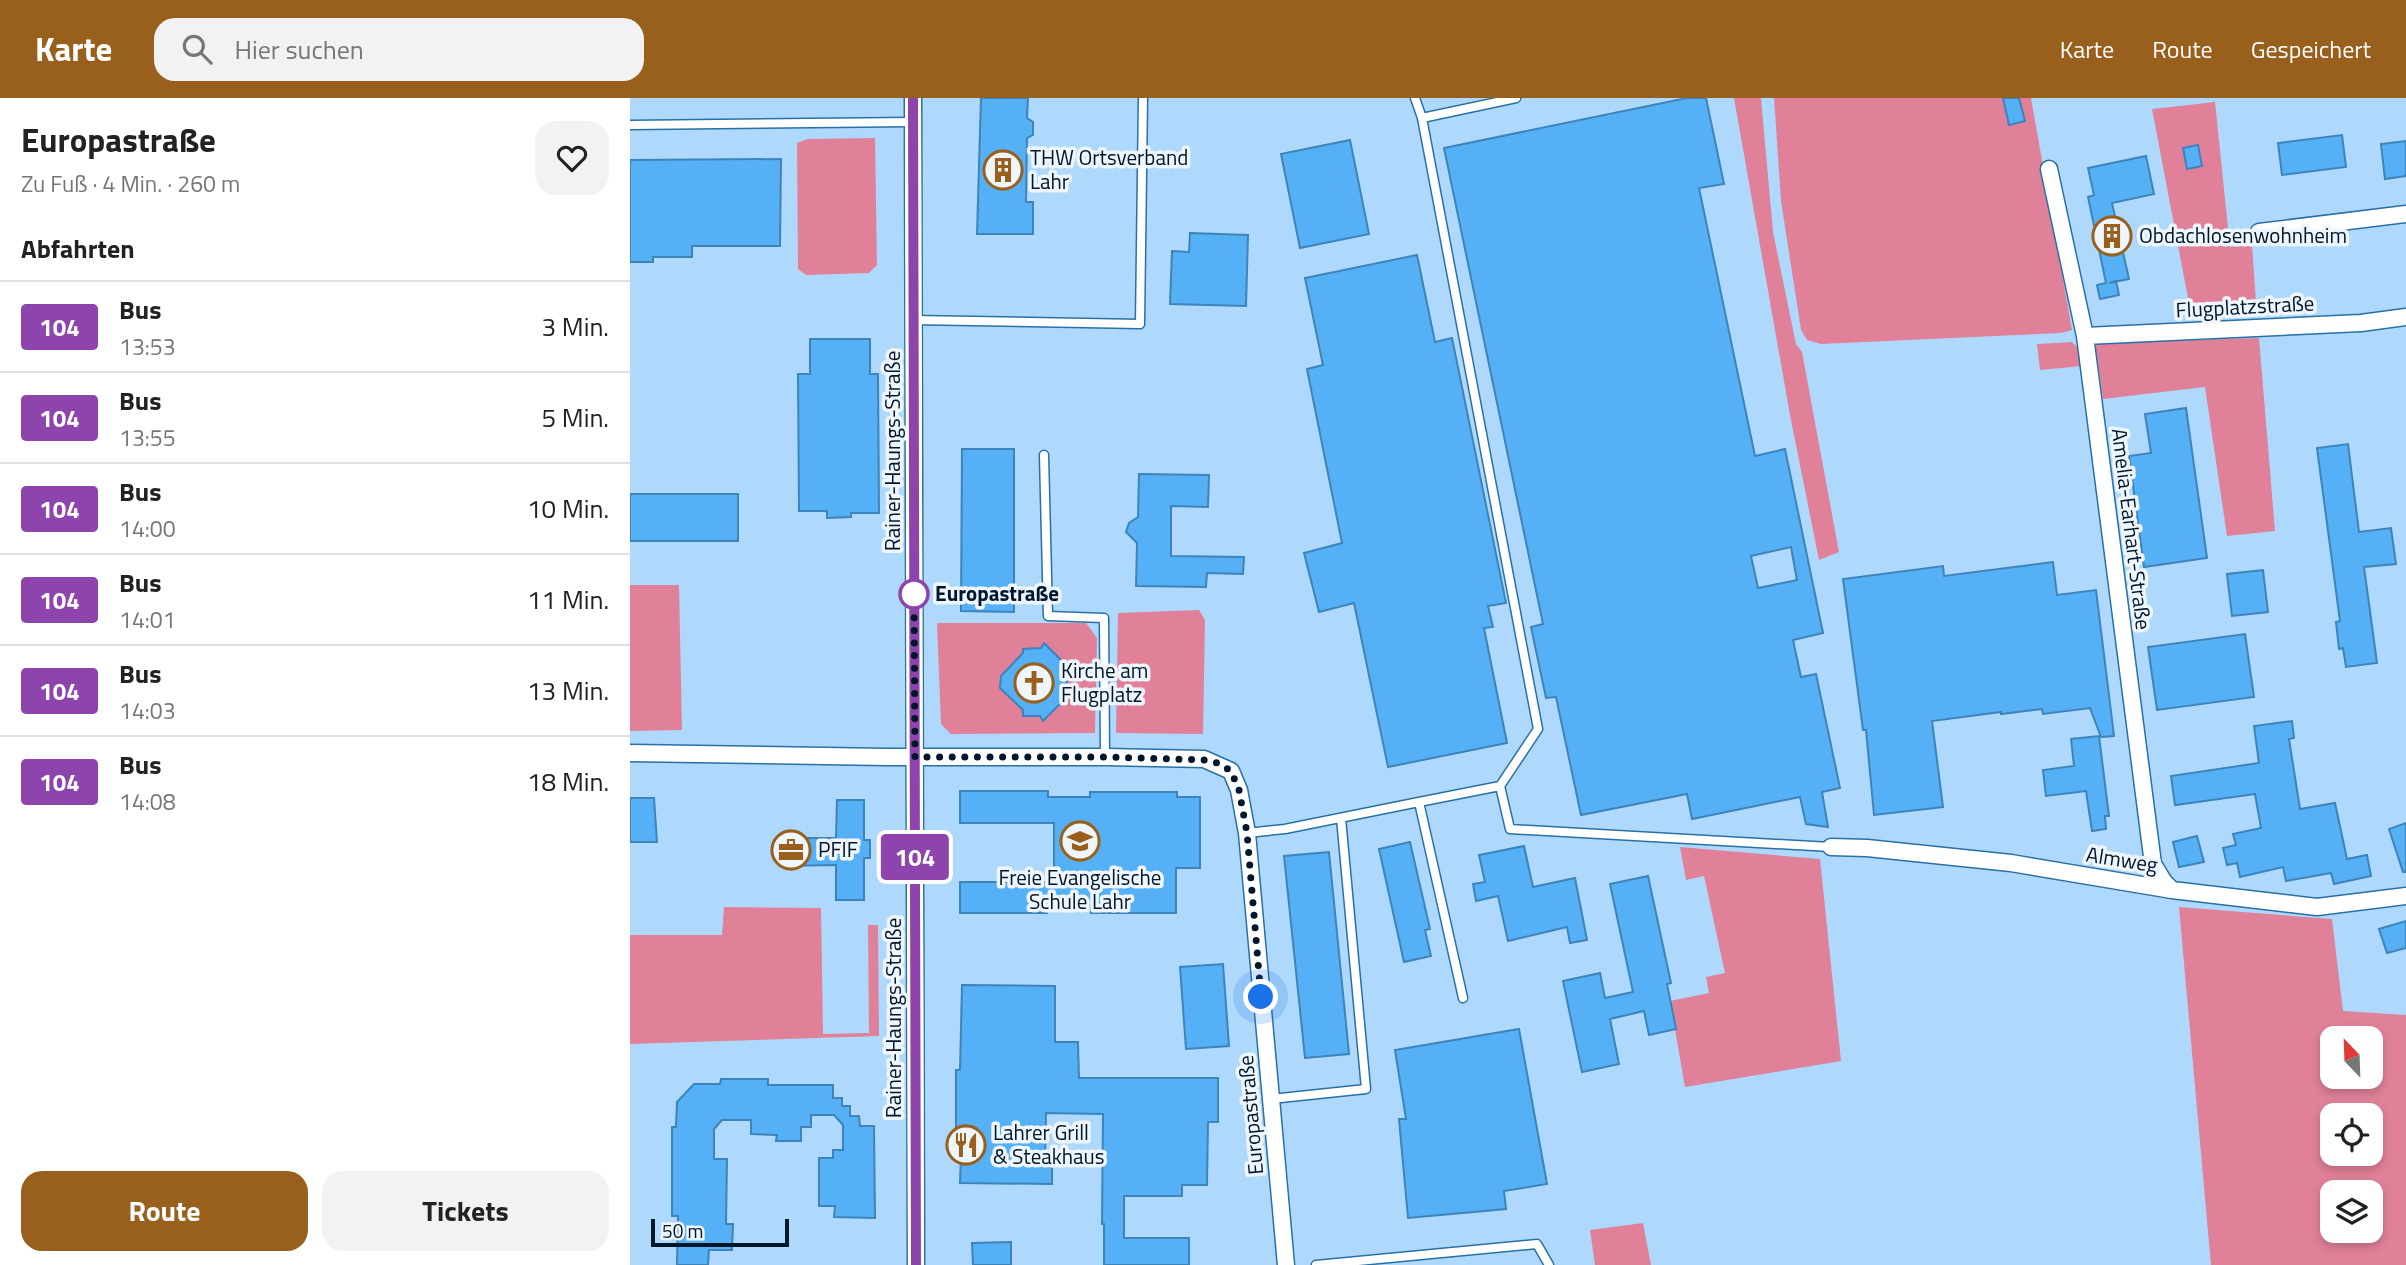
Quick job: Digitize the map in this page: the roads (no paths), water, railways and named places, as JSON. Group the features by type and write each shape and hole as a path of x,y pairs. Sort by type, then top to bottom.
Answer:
{"street":[{"name":"Rainer-Haungs-Straße","path":"913,98 916,1265"},
{"name":"Amelia-Earhart-Straße","path":"2049,169 2085,336 2153,864 2172,890"},
{"path":"2259,232 2406,215"},
{"name":"Flugplatzstraße","path":"2085,336 2361,323 2406,317"},
{"name":"Europastraße","path":"630,753 1105,757 1204,760 1218,763 1231,771 1237,781 1247,833 1286,1265"},
{"name":"Almweg","path":"1831,848 1867,848 2011,863 2172,890 2317,907 2406,897"}],"lane":[{"path":"913,320 1140,324 1143,98"},
{"path":"1247,833 1341,818 1500,786 1538,729 1422,118 1415,98"},
{"path":"1422,118 1516,98"},
{"path":"630,125 913,122"},
{"path":"1044,456 1048,616 1104,618 1105,757"},
{"path":"1500,786 1510,830 1831,848"},
{"path":"1419,802 1463,998"},
{"path":"1270,1099 1366,1089 1341,818"},
{"path":"1317,1265 1537,1244 1549,1265"}],"place":[{"name":"THW Ortsverband Lahr","path":"1003,170"},
{"name":"Obdachlosenwohnheim","path":"2112,236"},
{"name":"Europastraße","path":"914,594"},
{"name":"Kirche am Flugplatz","path":"1034,683"},
{"name":"Freie Evangelische Schule Lahr","path":"1080,841"},
{"name":"PFIF","path":"791,850"},
{"name":"Lahrer Grill & Steakhaus","path":"966,1145"}]}
